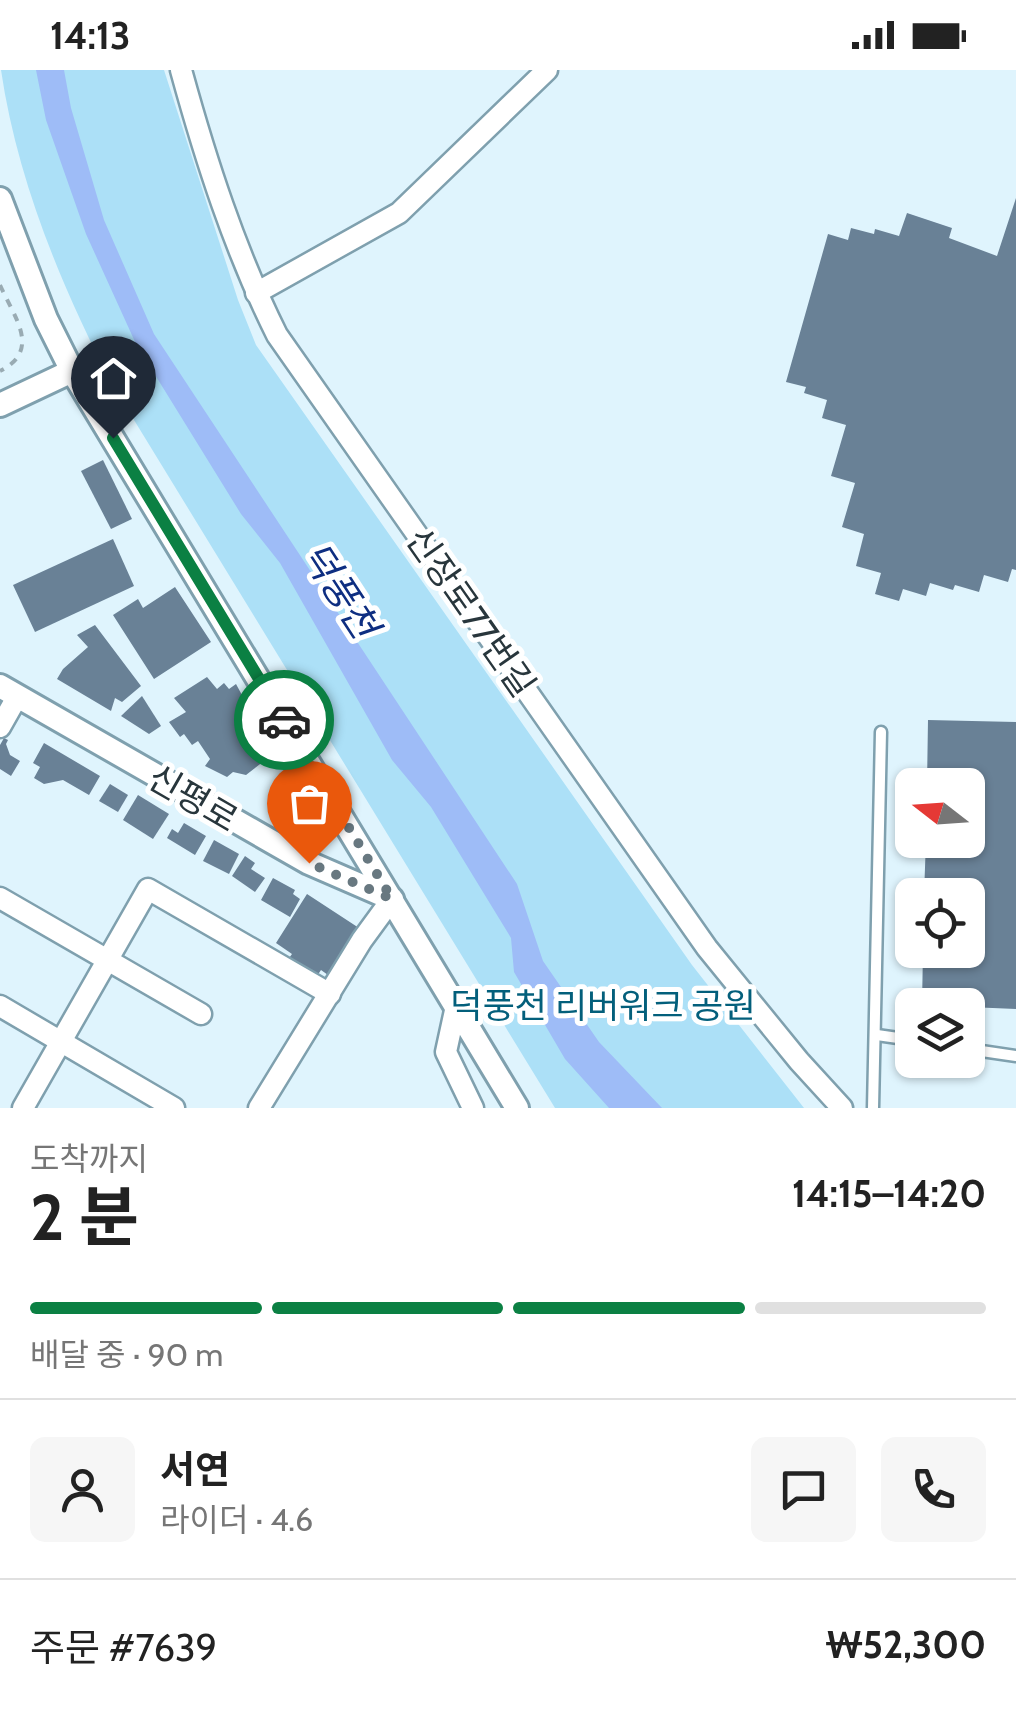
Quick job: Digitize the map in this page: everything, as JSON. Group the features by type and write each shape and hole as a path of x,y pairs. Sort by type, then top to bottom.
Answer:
{"street":[{"name":"신장로77번길","path":"182,70 203,150 256,293 277,335 707,948 798,1061 842,1108"},
{"path":"256,293 398,213 547,70"},
{"path":"0,198 10,234 72,371 517,1108"},
{"path":"0,405 72,371"},
{"path":"0,727 8,692"},
{"name":"신평로","path":"8,692 309,863 392,899"},
{"path":"23,1108 148,889 330,994"},
{"path":"0,898 201,1014"},
{"path":"259,1108 392,899"},
{"path":"0,1006 174,1108"},
{"path":"456,1006 446,1052 473,1108"},
{"path":"130,1108 141,1089"}],"lane":[{"path":"873,1108 881,732"},
{"path":"877,1035 895,1038"},
{"path":"985,1051 1016,1056"}],"path":[{"path":"0,285 22,332 24,346 18,359 0,370"}],"green space":[{"name":"덕풍천 리버워크 공원","path":"1,70 164,70 256,345 692,965 804,1108 555,1108 112,384 43,231 18,151"}],"shaded area":[{"path":"36,70 64,70 71,108 104,220 154,334 517,884 543,961 599,1042 662,1108 609,1108 565,1059 514,972 511,938 431,807 392,760 280,563 241,514 136,344 86,234 46,120"}],"building":[{"path":"1016,198 1016,570 1012,569 1008,582 984,575 979,592 930,583 926,596 903,589 899,601 875,594 881,573 856,566 864,534 842,527 855,483 831,476 846,425 822,418 827,400 804,393 806,387 786,382 828,234 848,240 851,228 899,236 907,213 952,228 949,238 997,256"},
{"path":"103,460 132,519 111,529 81,471"},
{"path":"113,539 134,586 35,632 13,585"},
{"path":"175,587 211,642 154,679 113,615 138,599 143,608"},
{"path":"95,625 141,686 122,702 115,698 111,711 57,679 88,647 77,635"},
{"path":"207,677 217,689 224,683 229,689 236,684 270,747 266,752 262,748 256,753 264,761 246,775 233,772 227,777 205,766 210,759 198,741 192,745 169,722 186,712 174,698"},
{"path":"142,696 161,726 149,734 121,716"},
{"path":"928,720 1016,722 1016,1009 985,1008 985,988 922,988 923,968 985,968 985,878 925,878 925,858 985,858 985,768 927,768"},
{"path":"4,738 8,740 10,755 20,761 11,776 0,769 0,745"},
{"path":"44,743 100,776 89,795 63,780 44,784 34,778 40,767 33,763"},
{"path":"110,784 128,795 118,812 99,801"},
{"path":"138,795 169,814 153,839 123,820"},
{"path":"184,823 206,836 195,855 167,838 172,829 178,833"},
{"path":"214,840 239,854 229,874 203,861"},
{"path":"245,856 255,863 251,869 265,878 255,892 232,876"},
{"path":"273,878 295,890 293,894 300,899 290,917 261,900"},
{"path":"307,894 359,928 328,975 321,970 315,979 287,961 292,954 276,943"}],"way so far":[{"path":"284,720 392,899 309,863"}],"route":[{"path":"113,438 284,720"}],"water label":[{"name":"덕풍천","path":"340,590"}]}
